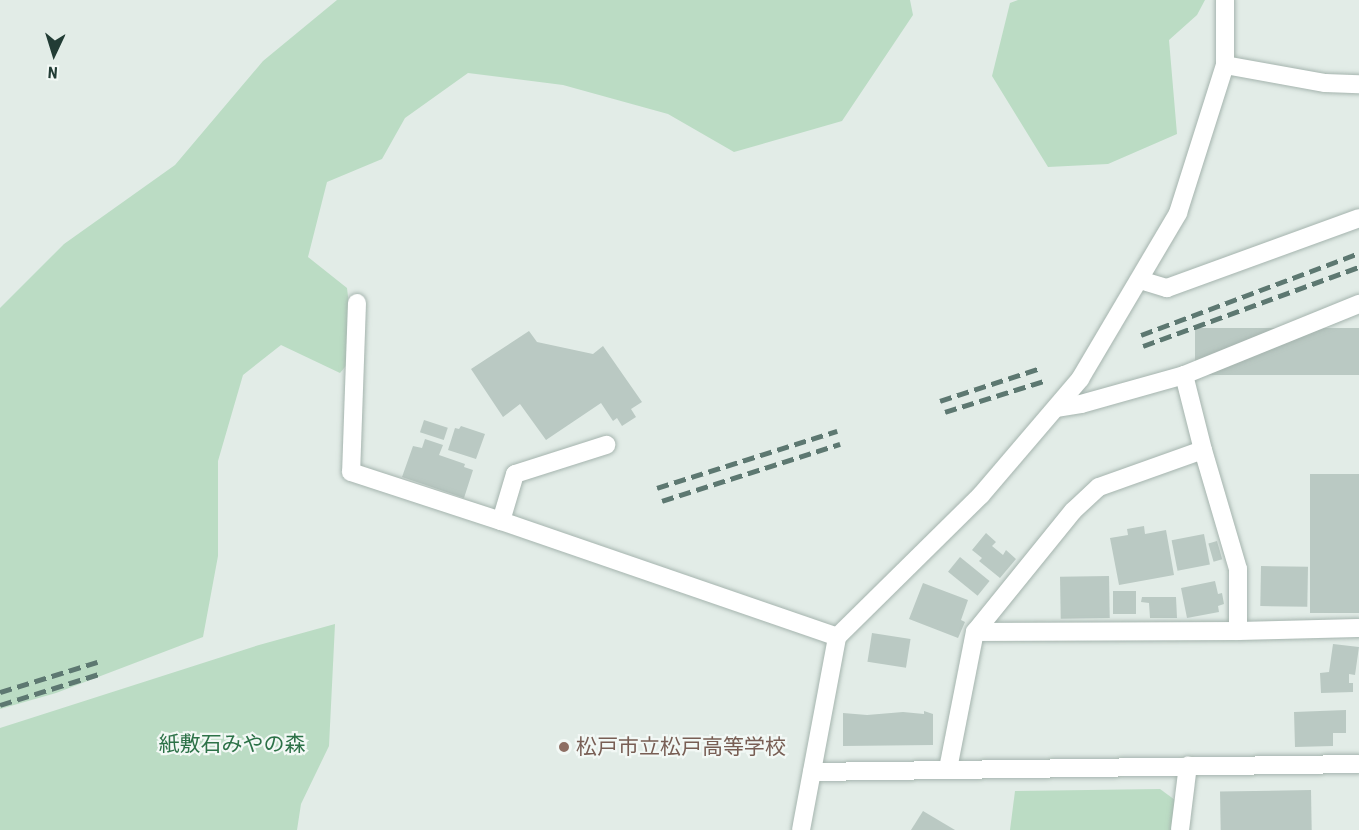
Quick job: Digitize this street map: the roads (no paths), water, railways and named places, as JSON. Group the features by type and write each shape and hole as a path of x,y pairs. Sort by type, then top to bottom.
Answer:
{"street":[{"path":"801,830 837,637 981,495 1080,379 1178,213 1225,65 1225,0"},
{"path":"1225,65 1325,84 1359,84"},
{"path":"1140,280 1167,288 1359,218"},
{"path":"357,303 351,472 501,521 837,637"},
{"path":"1056,408 1081,404 1184,375 1359,304"},
{"path":"1184,375 1203,450 1238,569 1238,631"},
{"path":"501,521 515,474 606,445"},
{"path":"948,769 975,632 1073,511 1099,487 1203,450"},
{"path":"975,632 1359,628"},
{"path":"812,772 1359,764"},
{"path":"1180,830 1188,765"}],"railway":[{"path":"1141,335 1359,253"},
{"path":"1143,346 1359,267"},
{"path":"940,401 1038,369"},
{"path":"945,412 1044,381"},
{"path":"657,488 837,431"},
{"path":"662,501 840,444"},
{"path":"0,692 97,662"},
{"path":"0,705 102,673"}],"place":[{"name":"松戸市立松戸高等学校","path":"564,747"}],"park label":[{"name":"紙敷石みやの森","path":"232,744"}]}
